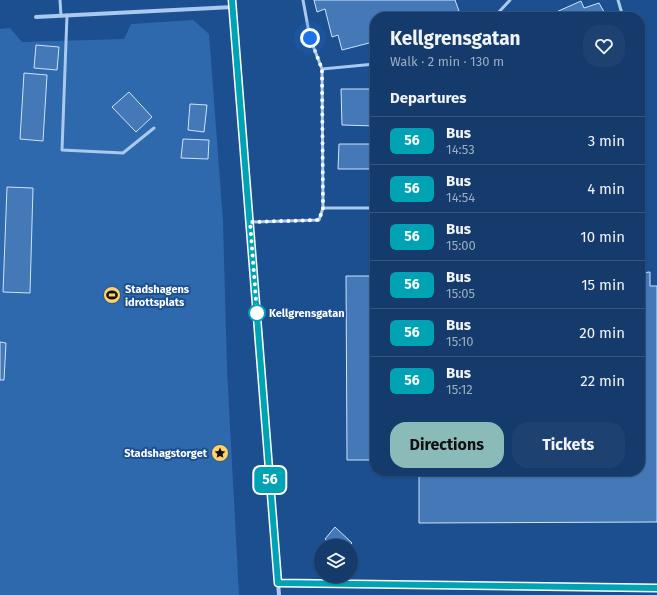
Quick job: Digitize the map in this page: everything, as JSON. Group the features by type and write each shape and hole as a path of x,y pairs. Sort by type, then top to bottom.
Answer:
{"street":[{"path":"232,0 279,595"},
{"path":"36,17 233,7"},
{"path":"278,583 657,588"}],"lane":[{"path":"60,0 61,16"},
{"path":"250,222 319,220 323,208 322,69 310,38 303,0"},
{"path":"499,12 510,0"},
{"path":"618,0 622,12"},
{"path":"67,15 62,150 123,153 154,128"},
{"path":"322,69 370,64"},
{"path":"323,208 370,208"}],"shaded area":[{"name":"Stadshagens idrottsplats","path":"193,20 209,34 223,221 227,369 239,595 0,595 0,29 10,28 22,42 124,39 131,24"}],"building":[{"path":"314,0 455,0 459,11 370,12 370,43 342,50 338,35 332,37 325,9 317,12"},
{"path":"581,1 584,8 599,3 604,12 556,12"},
{"path":"36,45 59,47 57,70 34,68"},
{"path":"24,73 47,75 43,141 20,139"},
{"path":"341,89 370,89 370,126 342,125"},
{"path":"129,92 152,117 136,132 112,107"},
{"path":"190,104 207,105 204,132 188,130"},
{"path":"183,139 209,140 208,159 181,158"},
{"path":"339,144 370,144 370,169 338,169"},
{"path":"7,187 33,188 30,293 3,292"},
{"path":"645,272 650,272 650,286 657,286 657,522 419,523 419,476 645,476"},
{"path":"346,276 370,276 370,460 347,460"},
{"path":"0,342 6,343 4,380 0,380"},
{"path":"335,527 348,539 325,539"}],"bus line":[{"name":"56","path":"232,0 278,583 657,588"}],"place":[{"name":"Stadshagens idrottsplats","path":"112,295"},
{"name":"Kellgrensgatan","path":"257,313"},
{"name":"Stadshagstorget","path":"220,453"}],"route":[{"path":"257,313 250,222 319,220 323,208 322,69 310,38"}]}
